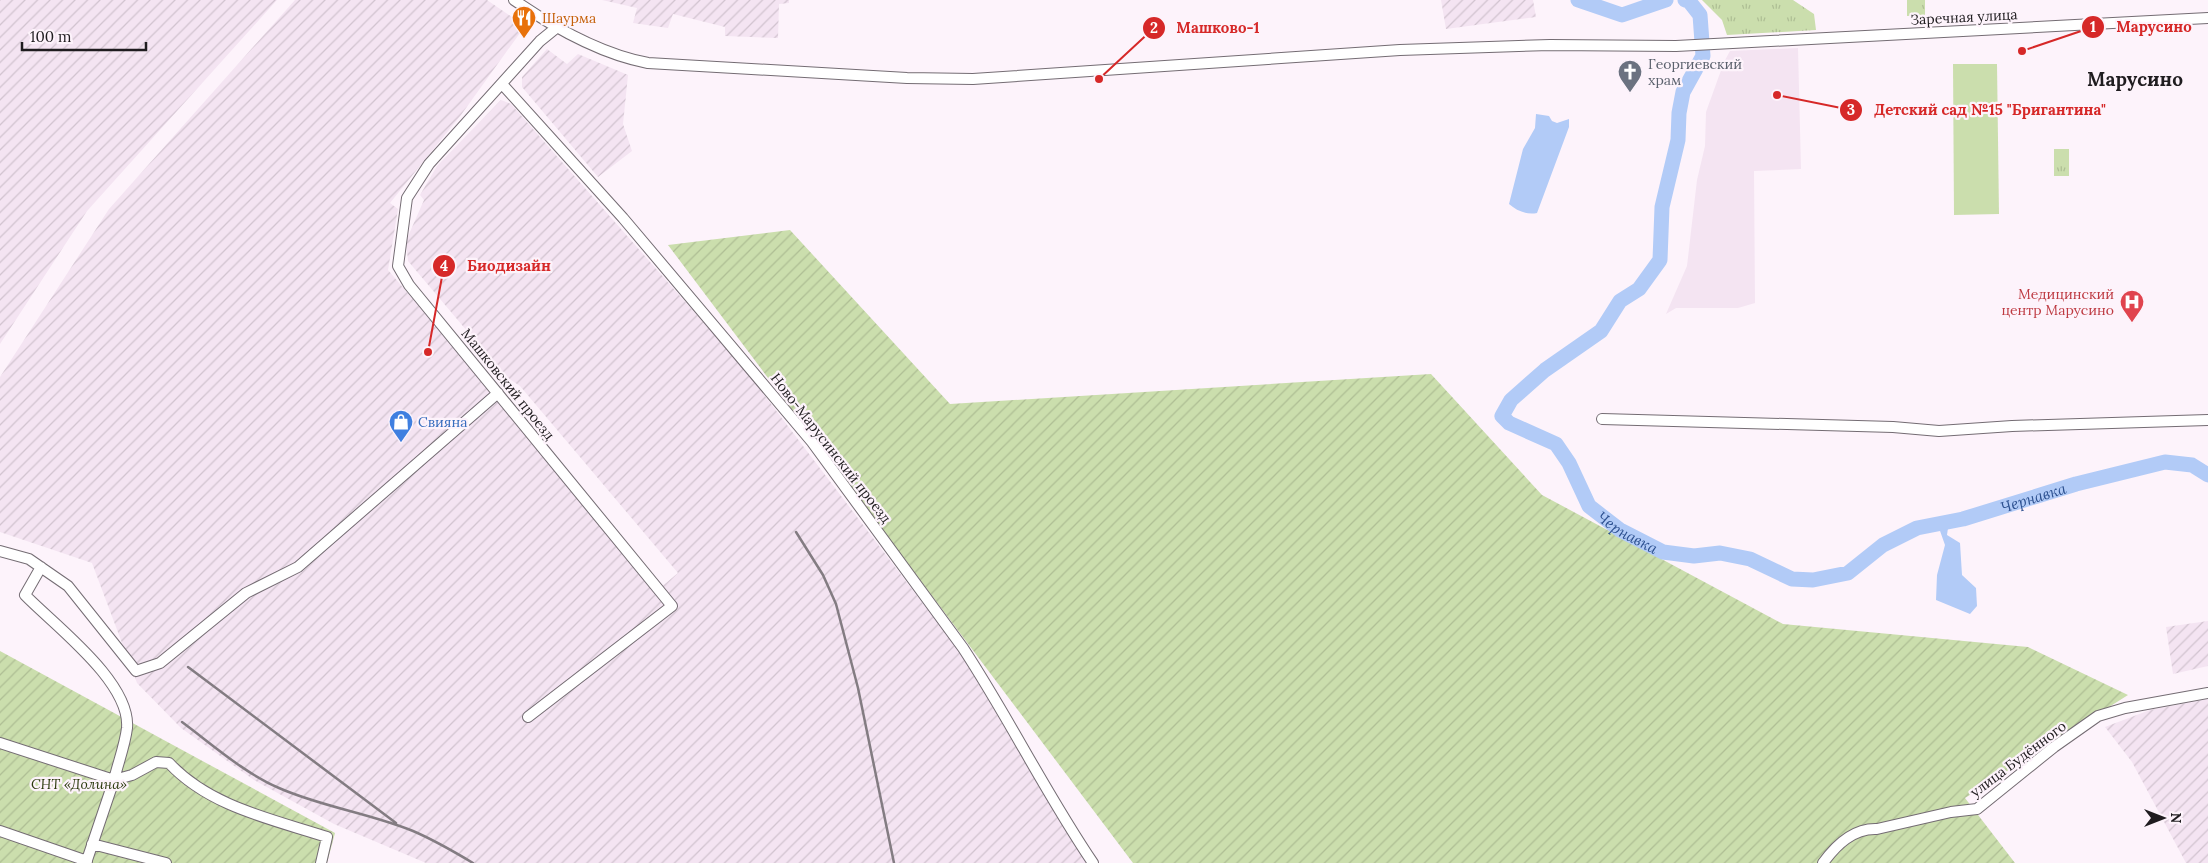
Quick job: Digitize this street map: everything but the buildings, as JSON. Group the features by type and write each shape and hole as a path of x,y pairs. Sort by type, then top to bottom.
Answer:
{"street":[{"name":"Заречная улица","path":"514,0 556,28 620,56 648,63 939,79 1010,78 1457,47 1676,46 2208,18"},
{"name":"Машковский проезд","path":"528,716 672,606 409,285 398,266 407,198 429,164 540,41 556,28"},
{"name":"Ново-Марусинский проезд","path":"502,84 623,218 812,442 963,648 984,680 1068,826 1093,863"},
{"path":"0,551 29,559 68,586 136,671 160,663 246,593 298,567 498,393"},
{"path":"1602,419 1892,427 1939,431 2012,426 2208,420"},
{"path":"0,831 86,862 114,780 127,727 123,701 82,647 24,595 41,567"},
{"name":"улица Будённого","path":"1823,863 1836,845 1865,829 1877,829 1951,812 1977,809 2054,747 2098,716 2124,708 2208,693"},
{"path":"0,743 114,780 132,775 156,762 169,763 184,779 221,802 327,837 321,863"},
{"path":"92,844 166,863"}],"shaded area":[{"path":"0,0 277,0 87,211 0,344"},
{"path":"295,0 487,0 525,26 461,115 390,203 398,209 388,270 660,588 678,573 520,386 505,376 408,261 406,241 424,200 420,195 437,166 501,100 511,104 746,371 959,651 1065,829 1088,863 426,863 334,824 254,780 181,728 137,683 92,563 0,532 0,377 109,209"},
{"path":"602,0 789,0 789,3 779,4 778,38 725,36 725,27 673,14 668,28 633,23 637,8"},
{"path":"1441,0 1533,0 1536,17 1446,29"},
{"path":"1798,48 1801,169 1754,171 1755,303 1738,308 1676,308 1666,314 1687,266 1697,180 1705,146 1706,112 1724,62 1730,51"},
{"path":"547,49 567,64 578,54 628,75 623,124 632,151 598,177 522,87 522,77"},
{"path":"2208,621 2208,666 2173,674 2166,627"},
{"path":"2208,699 2208,863 2186,863 2132,762 2105,727 2150,710"}],"green space":[{"path":"1702,0 1793,0 1814,14 1816,30 1727,35 1722,20"},
{"path":"1907,0 1925,0 1925,15 1907,16"},
{"path":"1953,64 1997,64 1999,214 1954,215"},
{"path":"2054,149 2069,149 2069,176 2054,176"},
{"path":"790,230 950,404 1431,374 1542,495 1783,624 2028,647 2128,695 1965,798 2015,863 1133,863 668,245"},
{"name":"СНТ «Долина»","path":"0,651 335,833 327,863 0,863"}],"water":[{"path":"1536,114 1549,116 1552,121 1557,123 1569,119 1569,127 1537,213 1526,213 1509,204 1523,149 1535,128"},
{"path":"1939,528 1948,528 1947,535 1960,543 1962,575 1976,588 1977,606 1970,614 1936,600 1937,575 1945,545"}],"waterway":[{"name":"Чернавка","path":"1578,0 1622,15 1666,0"},
{"name":"Чернавка","path":"1685,0 1689,1 1700,15 1703,56 1683,92 1679,113 1678,140 1662,207 1660,260 1639,289 1620,301 1601,331 1545,370 1511,400 1502,416 1509,423 1556,444 1569,463 1589,506 1620,530 1663,552 1694,556 1720,553 1750,559 1792,579 1813,580 1848,573 1883,545 1917,528 1963,519 2076,484 2165,462 2192,465 2208,475"}],"railway":[{"path":"796,532 823,575 836,604 858,688 894,863"},
{"path":"188,667 396,823"},
{"path":"182,722 229,758 266,782 295,795 380,819 413,831 473,863"}],"place":[{"name":"Шаурма","path":"524,39"},
{"name":"Марусино","path":"2022,51"},
{"name":"Машково-1","path":"1099,79"},
{"name":"Георгиевский храм","path":"1630,93"},
{"name":"Детский сад №15 \"Бригантина\"","path":"1777,95"},
{"name":"Медицинский центр Марусино","path":"2132,323"},
{"name":"Биодизайн","path":"428,352"},
{"name":"Свияна","path":"401,443"}],"district":[{"name":"Марусино","path":"2135,79"}]}
